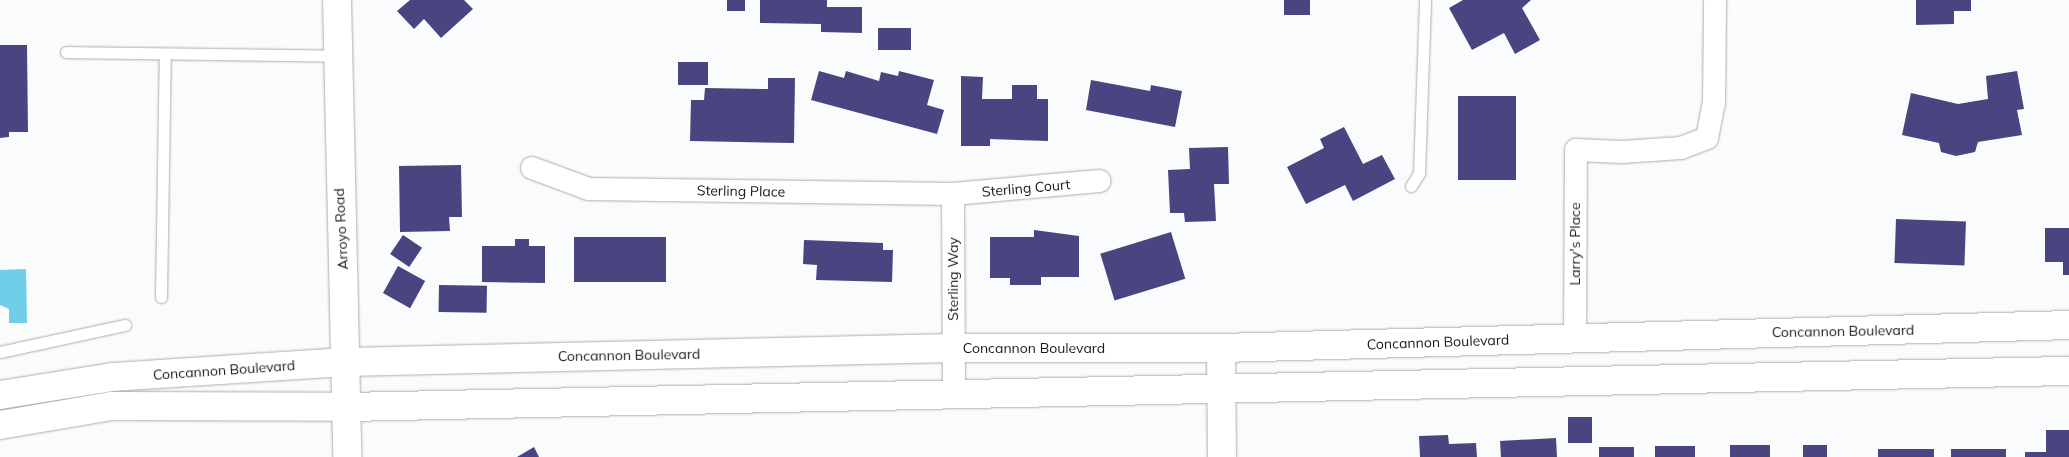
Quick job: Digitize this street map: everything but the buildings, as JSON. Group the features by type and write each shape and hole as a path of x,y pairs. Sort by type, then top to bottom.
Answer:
{"main road":[{"name":"Arroyo Road","path":"337,0 337,56 347,362 347,457"},
{"name":"Concannon Boulevard","path":"0,395 113,377 347,362 954,348 1220,348 2069,325"},
{"path":"1220,348 1222,457"},
{"path":"0,425 111,406 346,407 2069,371"}],"street":[{"name":"Larry's Place","path":"1575,338 1576,150 1622,152 1681,148 1706,138 1714,102 1715,0"},
{"name":"Sterling Place","path":"532,168 589,189 953,194"},
{"name":"Sterling Court","path":"953,194 1099,182"},
{"name":"Sterling Way","path":"953,194 954,394"}],"lane":[{"path":"1411,186 1420,163 1425,0"},
{"path":"66,52 337,56"},
{"path":"161,297 165,54"},
{"path":"0,352 125,325"}],"water":[{"path":"26,269 27,323 9,323 9,309 0,305 0,270"}]}
